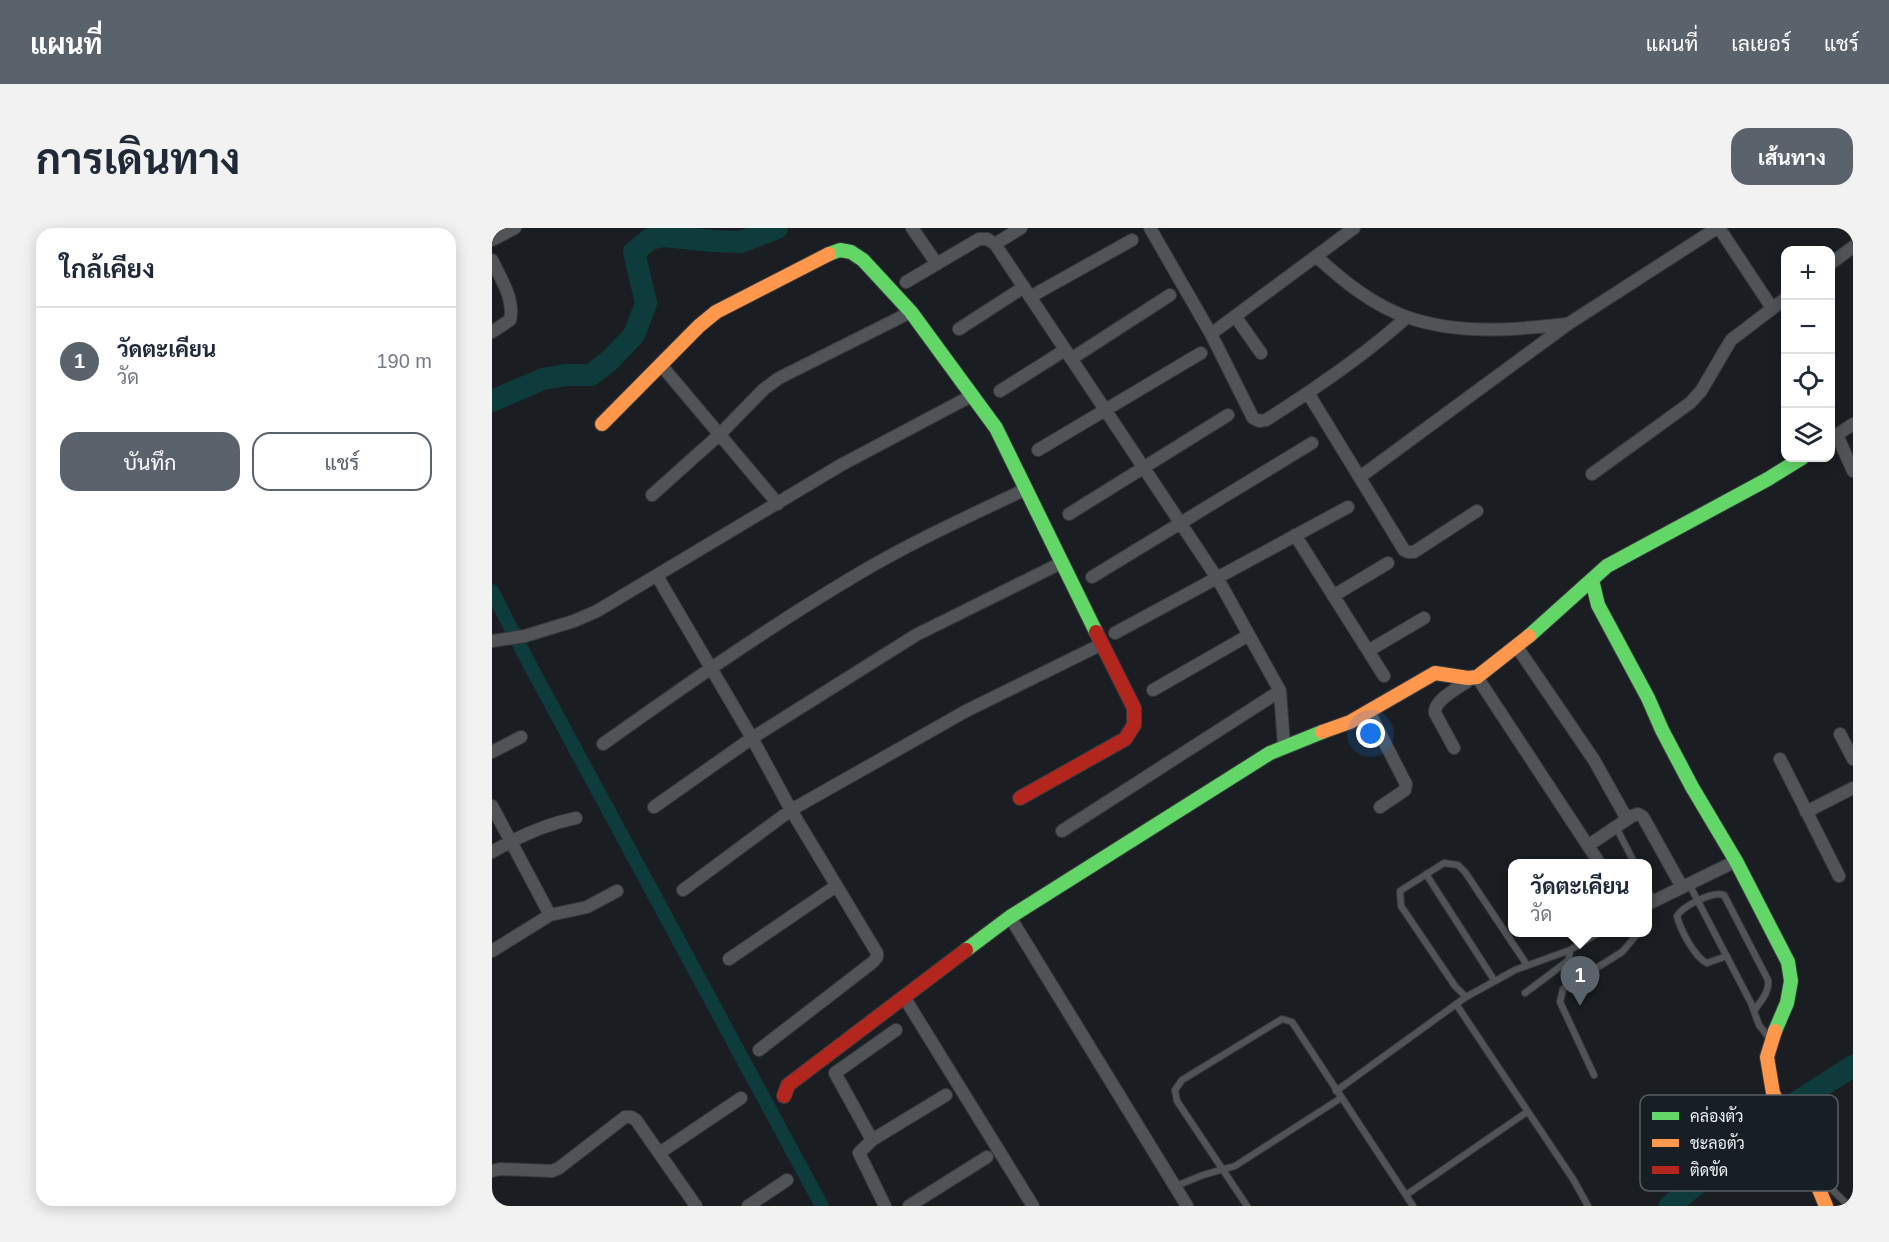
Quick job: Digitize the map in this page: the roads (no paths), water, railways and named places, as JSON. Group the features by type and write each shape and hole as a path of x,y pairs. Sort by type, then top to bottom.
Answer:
{"street":[{"path":"492,240 515,228"},
{"path":"912,228 937,264"},
{"path":"994,244 1020,228"},
{"path":"1211,334 1353,228"},
{"path":"1360,477 1568,324 1718,228 1772,308"},
{"path":"1154,229 1253,418 1259,421 1266,420 1308,393 1380,341 1407,317"},
{"path":"906,282 979,239 987,239 994,244 1217,578 1280,691 1284,746"},
{"path":"959,328 1132,240"},
{"path":"1835,260 1853,247"},
{"path":"602,424 699,326 716,312 825,255 840,250 850,252 863,260 911,312 996,428 1134,708 1136,720 1132,731 1125,739 1020,798"},
{"path":"1316,256 1341,279 1380,304 1407,317 1442,325 1490,331 1568,324"},
{"path":"492,260 512,303 510,320 492,332"},
{"path":"1000,391 1170,295"},
{"path":"1592,474 1690,404 1701,391 1731,340 1782,300"},
{"path":"652,495 719,435 764,388 778,378 911,312"},
{"path":"1235,316 1261,353"},
{"path":"1038,450 1201,353"},
{"path":"661,365 778,504"},
{"path":"1308,393 1404,550 1414,552 1477,511"},
{"path":"496,640 525,636 574,621 597,611 841,465 973,395"},
{"path":"1069,514 1228,415"},
{"path":"1835,436 1853,424"},
{"path":"1835,439 1853,471"},
{"path":"1092,578 1312,443"},
{"path":"1454,748 1434,709 1438,703 1517,647 1607,566 1796,462"},
{"path":"603,744 710,669 858,573 927,536 1026,489"},
{"path":"1115,633 1348,507"},
{"path":"1295,535 1384,676"},
{"path":"654,807 752,738 916,635 1061,563"},
{"path":"1333,596 1388,563"},
{"path":"657,576 752,738 791,810 876,949 877,957 759,1050"},
{"path":"1592,580 1599,605 1648,698 1662,730 1692,787 1736,861 1788,962 1791,981 1787,1003 1771,1040 1767,1057 1774,1095"},
{"path":"1368,651 1424,618"},
{"path":"1153,690 1249,635"},
{"path":"683,890 791,810 966,711 1102,644"},
{"path":"1517,647 1594,760 1627,819"},
{"path":"784,1096 788,1086 1010,917 1284,746 1350,722 1435,673 1448,672 1473,678 1597,859"},
{"path":"1062,831 1280,691"},
{"path":"1370,712 1406,784 1405,790 1380,807"},
{"path":"1840,734 1853,759"},
{"path":"492,752 521,737"},
{"path":"1780,759 1839,876"},
{"path":"1806,812 1853,788"},
{"path":"492,806 550,915"},
{"path":"1589,845 1638,814 1643,817 1685,885"},
{"path":"492,852 552,823 576,818"},
{"path":"1652,897 1685,885 1736,861"},
{"path":"729,959 836,886"},
{"path":"492,951 550,915 587,907 617,891"},
{"path":"1010,917 1187,1206"},
{"path":"904,997 1033,1206"},
{"path":"872,1140 835,1073 896,1030"},
{"path":"885,1206 860,1153 872,1140 946,1095"},
{"path":"661,1152 741,1098"},
{"path":"492,1172 500,1169 552,1171 559,1168 624,1117 631,1117 636,1120 661,1152 696,1206"},
{"path":"909,1206 987,1157"},
{"path":"748,1206 787,1180"},
{"path":"1820,1191 1826,1206"}],"lane":[{"path":"1616,827 1632,859"},
{"path":"1466,997 1455,986 1401,906 1400,891 1444,863 1458,865 1508,936"},
{"path":"1426,874 1494,980"},
{"path":"1685,885 1698,902 1763,1032 1771,1040"},
{"path":"1727,956 1713,962 1704,962 1699,959 1679,925 1677,916 1680,911 1713,894 1724,895 1768,980 1769,986 1754,1011"},
{"path":"1508,937 1527,965"},
{"path":"1336,1091 1456,1004 1494,980 1527,965 1570,950 1593,937"},
{"path":"1594,1075 1560,1002 1561,995 1563,989 1622,952 1635,937"},
{"path":"1525,993 1565,963 1569,959 1570,950"},
{"path":"1456,1004 1573,1179 1588,1206"},
{"path":"1247,1206 1177,1101 1175,1089 1182,1080 1282,1019 1292,1022 1413,1206"},
{"path":"1175,1187 1235,1166 1341,1098"},
{"path":"1406,1195 1527,1112"},
{"path":"1835,1191 1849,1206"}],"waterway":[{"path":"492,401 543,379 566,375 591,375 610,360 634,335 646,303 634,252 650,239 664,236 741,242 777,228"},
{"path":"492,591 822,1206"},
{"path":"1808,1095 1853,1066"},
{"path":"1670,1206 1688,1191"}],"place":[{"name":"วัดตะเคียน","path":"1580,1006"}]}
